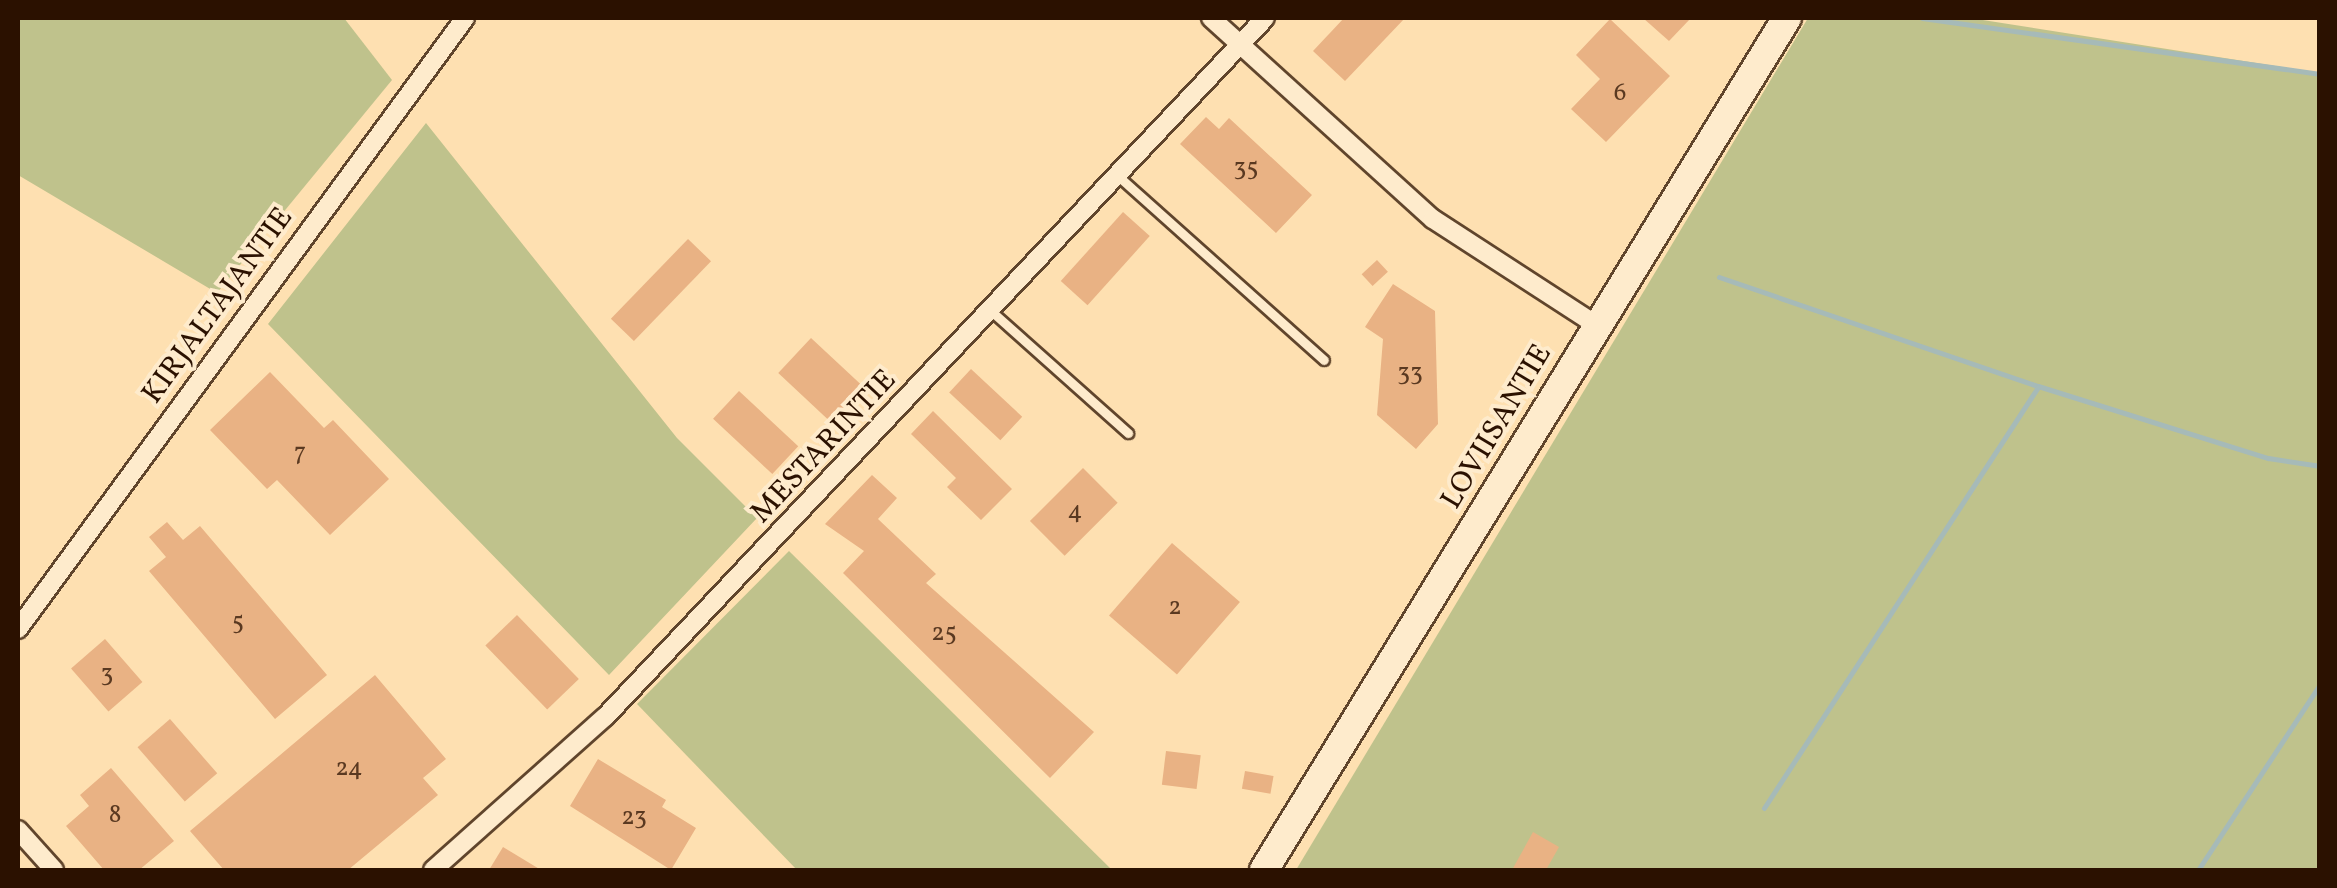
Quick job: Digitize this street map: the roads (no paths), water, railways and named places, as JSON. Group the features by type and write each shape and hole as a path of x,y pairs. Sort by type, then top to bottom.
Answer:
{"main road":[{"name":"LOVIISANTIE","path":"1264,870 1787,18"}],"street":[{"name":"KIRJALTAJANTIE","path":"18,628 465,18"},
{"path":"1210,18 1434,219 1596,325"},
{"name":"MESTARINTIE","path":"433,870 604,718 1265,18"},
{"path":"18,830 54,870"}],"lane":[{"path":"1118,176 1324,360"},
{"path":"990,310 1128,433"}],"waterway":[{"path":"1922,18 2320,74"},
{"path":"1719,277 2038,386 2268,458 2320,466"},
{"path":"1764,808 2038,387"},
{"path":"2198,870 2320,684"}]}
